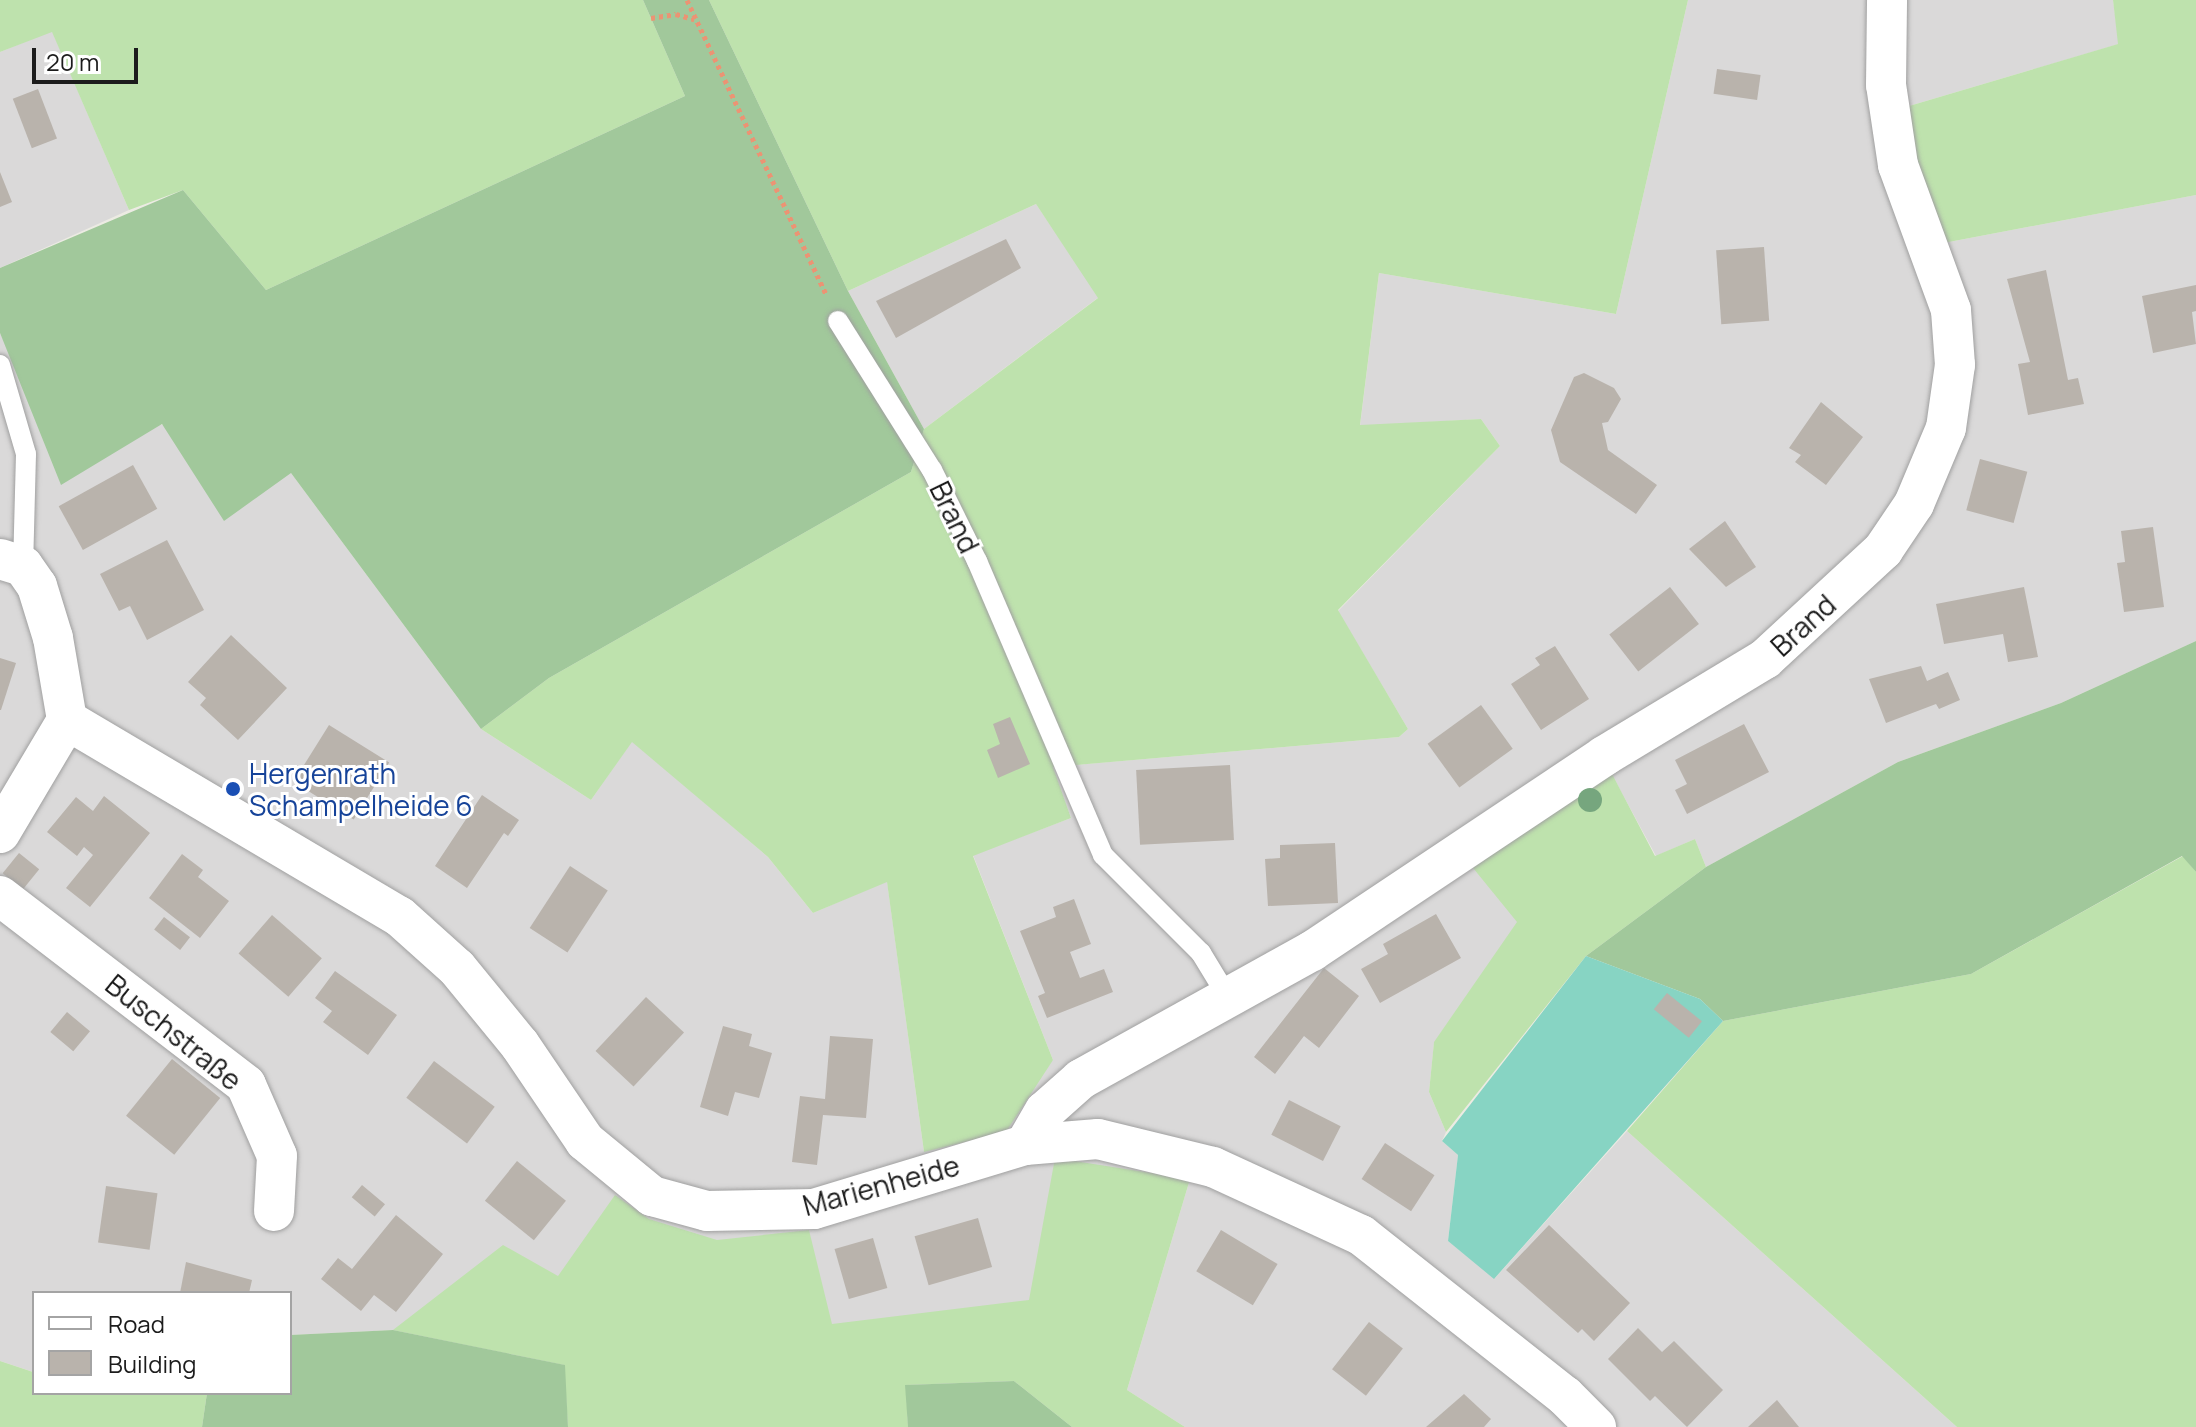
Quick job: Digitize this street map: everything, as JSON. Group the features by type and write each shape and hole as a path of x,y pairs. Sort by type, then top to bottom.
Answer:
{"street":[{"name":"Brand","path":"1025,1145 1045,1111 1081,1079 1229,999 1449,863 1604,756 1765,659 1883,550 1899,527 1946,428 1955,365 1951,310 1898,165 1886,85 1887,0"},
{"path":"0,833 67,720 53,638 37,586 12,563"},
{"name":"Marienheide","path":"67,720 399,916 457,968 520,1045 585,1141 652,1196 707,1211 814,1209 1025,1145 1098,1139 1213,1167 1361,1235 1565,1396 1596,1427"},
{"name":"Buschstraße","path":"0,896 246,1085 277,1156 274,1211"}],"lane":[{"name":"Brand","path":"838,321 932,470 977,561 1103,855 1183,932 1229,999"},
{"path":"0,365 26,454 12,563"}],"path":[{"path":"687,0 838,321"},
{"path":"651,18 676,14 695,19"}],"shaded area":[{"path":"1688,0 2113,0 2119,44 1899,109 1933,245 2196,195 2196,641 2061,703 1898,762 1706,867 1695,839 1656,856 1611,773 1470,863 1518,922 1434,1043 1429,1092 1446,1132 1442,1141 1458,1155 1448,1241 1495,1278 1627,1131 1957,1427 1185,1427 1127,1390 1190,1179 1014,1381 906,1385 908,1427 568,1427 564,1365 393,1330 292,1335 292,1291 32,1291 32,1372 0,1361 0,333 18,371 291,473 481,729 591,800 632,741 768,857 813,913 887,881 924,1152 1053,1060 973,855 1071,818 1052,767 1399,737 1408,729 1338,611 1500,446 1481,419 1360,426 1379,273 1616,314"},
{"path":"52,31 129,210 0,268 0,52"},
{"path":"1036,204 1099,297 924,429 848,291"},
{"path":"1586,956 1700,999 1723,1021 1494,1279 1448,1241 1458,1155 1442,1141"}],"green space":[{"path":"0,0 643,0 685,96 266,290 183,190 129,210 52,32 0,52"},
{"path":"643,0 709,0 848,291 924,429 911,472 549,678 481,729 291,473 224,521 162,424 61,485 0,333 0,268 183,190 266,290 685,96"},
{"path":"709,0 1688,0 1616,314 1379,273 1360,425 1481,419 1500,446 1338,610 1408,729 1399,737 1053,767 1071,818 973,856 1053,1060 1006,1132 924,1152 887,882 813,913 768,857 632,742 591,800 481,729 549,678 911,472 924,429 1098,298 1036,204 848,291"},
{"path":"2113,0 2196,0 2196,195 1933,245 1899,109 2118,44"},
{"path":"2196,641 2196,872 2182,856 1971,974 1723,1021 1700,999 1586,956 1706,867 1898,762 2061,703"},
{"path":"1611,772 1655,856 1695,839 1706,867 1586,956 1446,1132 1429,1092 1434,1042 1517,922 1469,863"},
{"path":"2183,856 2196,872 2196,1427 1957,1427 1627,1131 1723,1021 1971,974"},
{"path":"1055,1158 1190,1179 1127,1390 1185,1427 1072,1427 1014,1381 906,1385 908,1427 568,1427 564,1365 393,1330 503,1245 558,1276 615,1195 649,1219 717,1240 809,1230 832,1324 1029,1300"},
{"path":"393,1330 565,1365 568,1427 202,1427 207,1395 292,1395 292,1335"},
{"path":"0,1361 32,1372 32,1395 207,1395 202,1427 0,1427"},
{"path":"1014,1381 1072,1427 908,1427 905,1385"}],"building":[{"path":"1717,69 1761,75 1757,100 1714,94"},
{"path":"38,89 57,138 32,148 13,99"},
{"path":"0,172 12,202 0,207"},
{"path":"1006,239 1021,268 896,338 876,301"},
{"path":"1764,247 1769,321 1721,324 1716,250"},
{"path":"2046,270 2068,380 2078,378 2084,404 2028,415 2018,364 2030,362 2007,279"},
{"path":"2196,285 2196,311 2192,312 2196,344 2153,353 2142,296"},
{"path":"1584,373 1614,388 1621,399 1608,422 1602,423 1608,450 1657,485 1636,514 1560,462 1551,430 1574,377"},
{"path":"1821,402 1863,437 1826,485 1795,462 1801,455 1789,448"},
{"path":"1980,459 2027,472 2014,523 1966,510"},
{"path":"133,465 157,509 83,550 59,506"},
{"path":"1725,521 1756,567 1726,587 1689,549"},
{"path":"2153,527 2164,607 2124,612 2117,563 2125,562 2121,531"},
{"path":"167,540 204,610 147,640 130,606 119,611 100,574"},
{"path":"1670,587 1699,624 1638,671 1609,634"},
{"path":"2024,587 2038,657 2008,662 2003,634 1944,644 1936,604"},
{"path":"231,635 287,688 238,740 200,705 206,698 188,682"},
{"path":"1555,646 1589,699 1541,730 1511,684 1540,665 1535,658"},
{"path":"0,658 16,663 1,710 0,710"},
{"path":"1921,666 1927,681 1948,672 1960,700 1939,709 1936,704 1886,723 1869,679"},
{"path":"1481,705 1513,749 1459,787 1428,744"},
{"path":"1010,717 1030,764 998,778 987,750 1000,744 993,724"},
{"path":"1744,724 1769,772 1687,814 1675,790 1687,784 1675,760"},
{"path":"329,725 389,763 354,819 293,782"},
{"path":"1230,765 1234,840 1140,845 1136,770"},
{"path":"482,795 519,820 508,836 504,833 467,888 435,866"},
{"path":"104,796 150,833 90,907 66,888 93,855 84,847 77,856 47,832 76,797 93,811"},
{"path":"1335,843 1338,903 1268,906 1265,859 1280,858 1280,845"},
{"path":"19,853 39,869 23,890 3,873"},
{"path":"182,854 203,870 198,877 229,901 200,938 149,898"},
{"path":"570,866 608,891 567,953 530,928"},
{"path":"1074,899 1091,944 1070,952 1080,978 1104,969 1113,992 1047,1018 1038,996 1045,993 1020,931 1056,917 1053,907"},
{"path":"1436,914 1461,958 1380,1003 1361,969 1388,954 1383,944"},
{"path":"272,915 322,958 288,997 239,953"},
{"path":"164,917 190,937 180,950 154,930"},
{"path":"1324,968 1359,996 1319,1048 1304,1036 1275,1074 1254,1057"},
{"path":"335,971 397,1015 368,1055 323,1022 332,1011 315,998"},
{"path":"1667,993 1702,1021 1689,1038 1654,1009"},
{"path":"646,997 684,1032 634,1087 596,1051"},
{"path":"67,1012 90,1031 73,1051 50,1032"},
{"path":"723,1026 752,1034 749,1046 772,1053 759,1098 735,1092 728,1116 700,1107"},
{"path":"830,1036 873,1039 866,1118 823,1115 817,1165 792,1162 800,1096 825,1099"},
{"path":"172,1059 220,1098 174,1155 126,1116"},
{"path":"434,1061 495,1107 467,1143 406,1098"},
{"path":"1289,1100 1341,1126 1323,1161 1271,1135"},
{"path":"1385,1143 1434,1175 1411,1211 1362,1179"},
{"path":"517,1161 566,1201 534,1240 485,1201"},
{"path":"362,1185 385,1204 375,1217 352,1197"},
{"path":"106,1186 157,1193 150,1250 98,1242"},
{"path":"396,1215 443,1254 396,1312 374,1295 361,1311 321,1279 338,1258 352,1269"},
{"path":"978,1218 992,1267 929,1285 915,1236"},
{"path":"1549,1225 1630,1303 1594,1341 1582,1329 1578,1333 1506,1270"},
{"path":"1221,1230 1278,1264 1253,1305 1196,1271"},
{"path":"873,1238 887,1288 849,1299 835,1249"},
{"path":"186,1262 252,1280 249,1291 180,1291"},
{"path":"1369,1322 1403,1348 1366,1396 1332,1369"},
{"path":"1638,1328 1662,1352 1674,1341 1723,1390 1687,1427 1655,1396 1650,1401 1608,1359"},
{"path":"1464,1394 1491,1419 1484,1427 1426,1427"},
{"path":"1777,1400 1799,1427 1748,1427"}],"place":[{"name":"Hergenrath Schampelheide 6","path":"233,789"}]}
